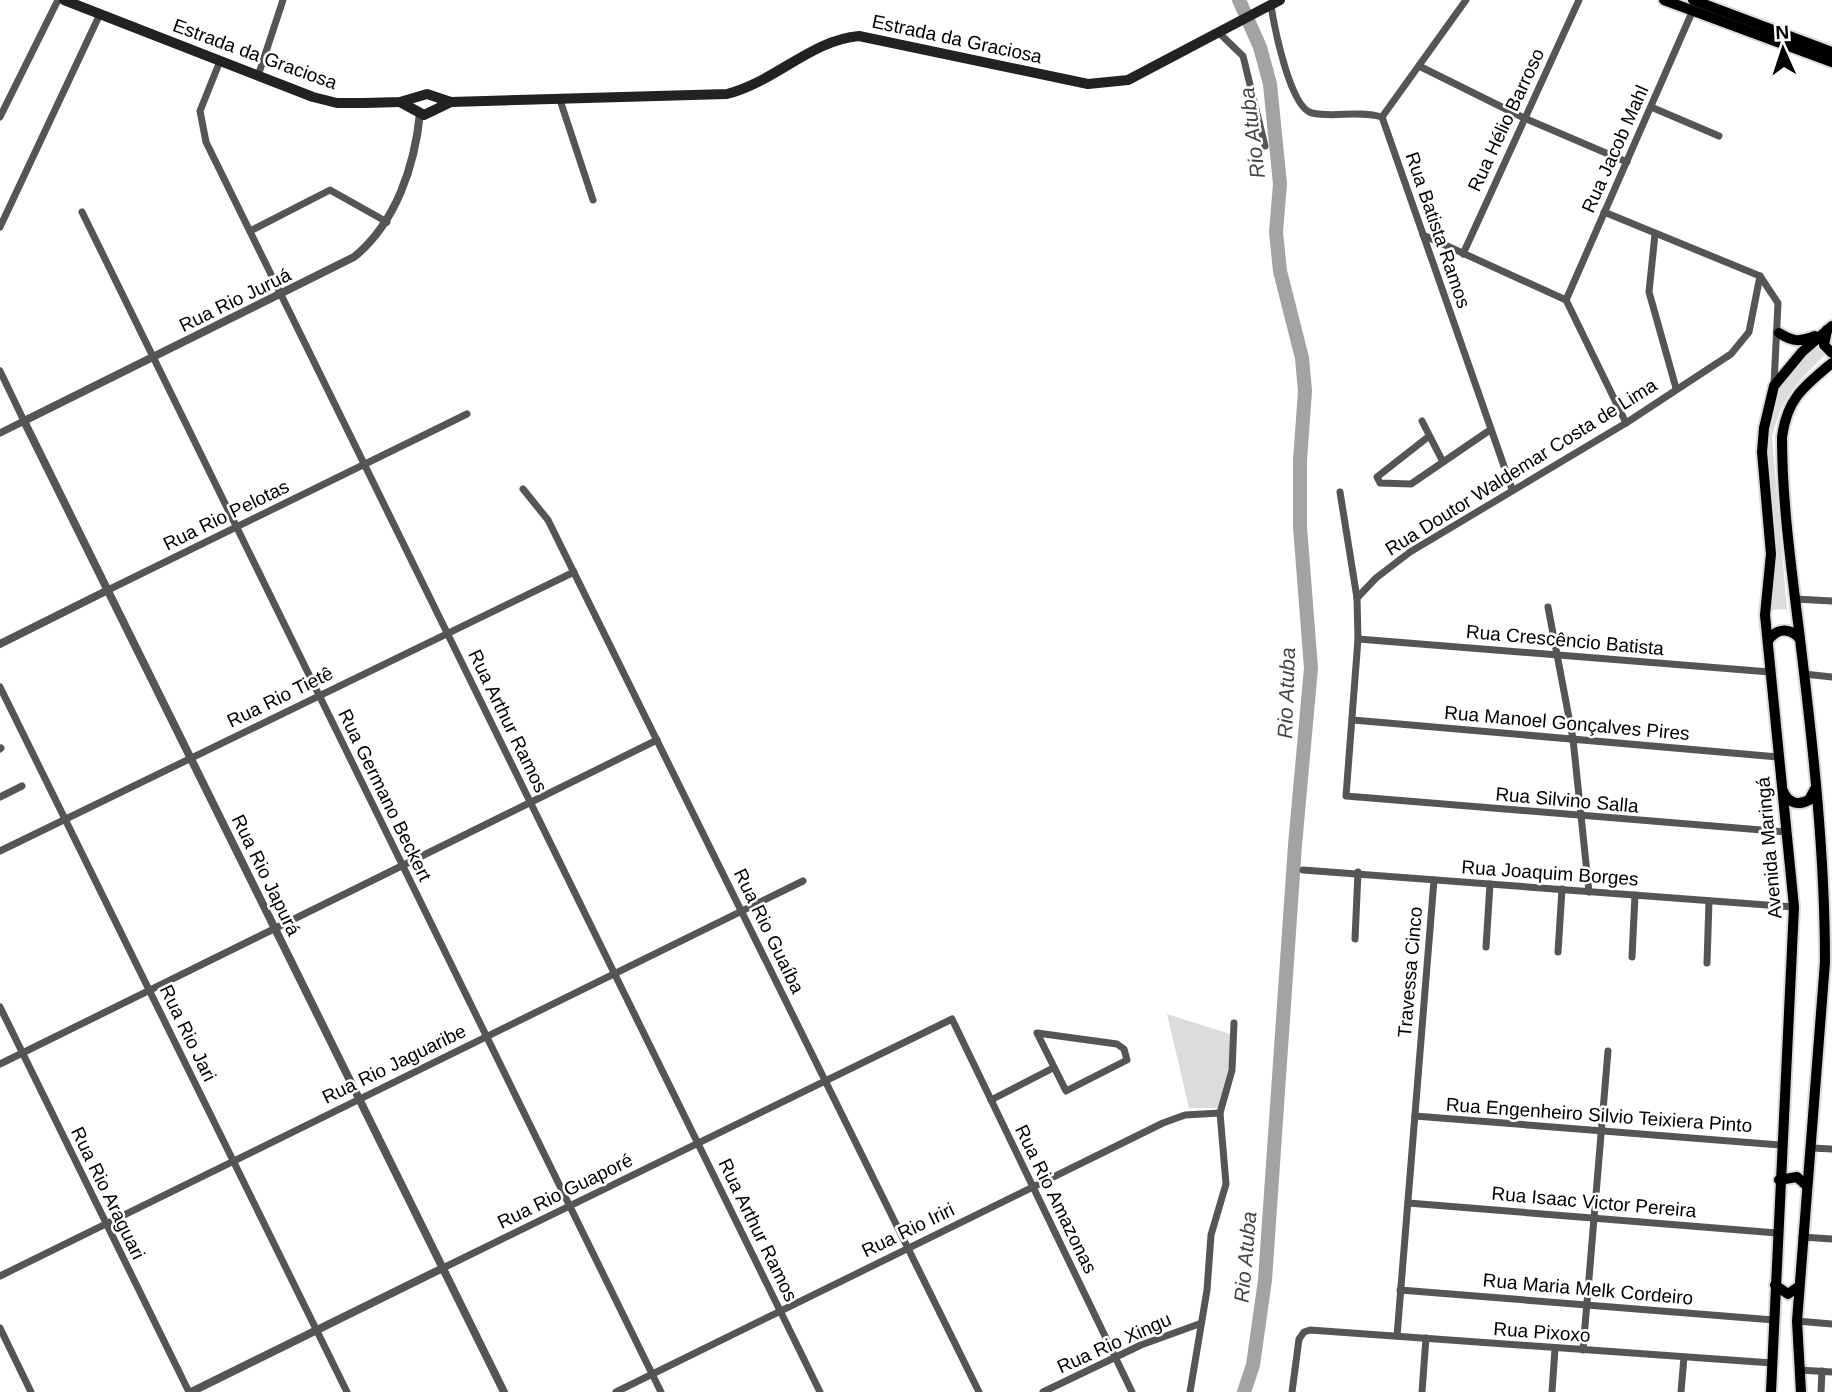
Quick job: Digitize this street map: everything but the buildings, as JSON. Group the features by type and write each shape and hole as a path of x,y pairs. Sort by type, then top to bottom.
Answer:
{"main road":[{"name":"Estrada da Graciosa","path":"61,0 258,76 337,103 400,102 432,96 451,102 727,94 765,81 829,43 859,36 1074,82 1113,84 1128,80 1270,5"},
{"path":"1664,0 1693,5 1832,52"},
{"path":"1693,5 1832,62"},
{"path":"418,97 425,112 436,104 432,96"},
{"name":"Estrada da Graciosa","path":"400,102 425,112 451,102"},
{"path":"1779,334 1791,341 1801,341 1829,328"},
{"path":"1829,328 1824,345 1832,353"},
{"name":"Avenida Maringá","path":"1771,1392 1794,908 1764,599 1771,554 1762,452 1764,428 1774,386 1802,352 1829,328"},
{"path":"1801,1392 1798,1287 1825,962 1824,879 1782,462 1785,413 1796,396 1832,363"},
{"path":"1768,641 1773,634 1783,630 1795,633 1800,639"},
{"path":"1783,791 1789,800 1799,804 1810,800 1816,786"},
{"path":"1779,1180 1797,1177 1807,1186"},
{"path":"1775,1285 1788,1294 1798,1287"}],"street":[{"path":"0,117 61,0"},
{"path":"258,76 283,0"},
{"path":"1270,5 1293,91 1304,108 1314,114 1363,112 1382,117 1466,0"},
{"name":"Rua Hélio Barroso","path":"1463,254 1579,0"},
{"name":"Rua Jacob Mahl","path":"1566,300 1693,5"},
{"path":"0,227 100,14"},
{"path":"1219,32 1243,56 1265,146"},
{"name":"Rua Arthur Ramos","path":"219,61 202,102 200,122 206,142 820,1392"},
{"path":"1419,66 1524,118 1627,162"},
{"path":"559,100 593,200"},
{"path":"1651,107 1719,136"},
{"name":"Rua Rio Juruá","path":"0,433 355,257 376,238 387,222 425,112"},
{"name":"Rua Batista Ramos","path":"1382,117 1512,489"},
{"path":"250,232 330,190 387,222"},
{"name":"Rua Germano Beckert","path":"82,212 661,1392"},
{"path":"1604,212 1760,276 1772,289 1778,303 1779,334 1774,386"},
{"path":"1656,234 1649,292 1676,388"},
{"path":"1423,235 1566,300 1626,423"},
{"name":"Rua Doutor Waldemar Costa de Lima","path":"1357,598 1391,566 1512,489 1626,423 1731,354 1746,339 1760,276"},
{"name":"Rua Rio Japurá","path":"0,371 505,1392"},
{"name":"Rua Rio Pelotas","path":"0,644 467,414"},
{"path":"1422,421 1441,460"},
{"path":"1428,436 1377,477 1388,486 1411,484 1441,460 1489,429"},
{"name":"Rua Rio Guaíba","path":"523,489 548,520 979,1392"},
{"path":"1340,492 1357,598 1358,639 1353,720"},
{"name":"Rua Rio Tietê","path":"0,851 574,572"},
{"path":"1795,599 1832,601"},
{"path":"1548,607 1573,739 1584,817 1589,892"},
{"name":"Rua Crescêncio Batista","path":"1358,639 1770,672"},
{"path":"1804,674 1832,677"},
{"name":"Rua Rio Jari","path":"0,687 347,1392"},
{"name":"Rua Manoel Gonçalves Pires","path":"1353,720 1778,757"},
{"name":"Rua Silvino Salla","path":"1353,720 1346,796 1786,832"},
{"path":"0,1064 657,740"},
{"path":"0,797 22,786"},
{"name":"Rua Joaquim Borges","path":"1303,870 1358,872 1794,908"},
{"path":"1355,939 1358,872"},
{"name":"Travessa Cinco","path":"1397,1336 1434,880"},
{"name":"Rua Rio Jaguaribe","path":"0,1276 803,881"},
{"path":"1486,947 1490,884"},
{"path":"1558,952 1562,889"},
{"path":"1632,957 1634,895"},
{"path":"1707,963 1709,901"},
{"name":"Rua Rio Araguari","path":"0,1007 190,1392"},
{"name":"Rua Rio Guaporé","path":"190,1392 952,1019"},
{"name":"Rua Rio Amazonas","path":"952,1019 1132,1392"},
{"path":"1190,1392 1199,1324 1207,1290 1211,1235 1226,1184 1220,1113 1232,1070 1234,1023"},
{"path":"1037,1033 1110,1042 1124,1049 1127,1055 1124,1063 1066,1091 1054,1068 1037,1033"},
{"path":"1583,1350 1599,1131 1608,1051"},
{"path":"991,1100 1054,1068"},
{"name":"Rua Rio Iriri","path":"615,1392 1163,1123 1185,1115 1220,1113"},
{"name":"Rua Engenheiro Silvio Teixiera Pinto","path":"1415,1116 1781,1145"},
{"path":"1811,1148 1832,1149"},
{"name":"Rua Isaac Victor Pereira","path":"1408,1203 1777,1233"},
{"path":"1802,1237 1832,1238"},
{"name":"Rua Maria Melk Cordeiro","path":"1400,1290 1773,1320"},
{"path":"1797,1321 1832,1324"},
{"name":"Rua Rio Xingu","path":"1043,1392 1115,1356 1199,1324"},
{"path":"0,1328 31,1392"},
{"name":"Rua Pixoxo","path":"1292,1392 1300,1339 1304,1332 1310,1330 1772,1363"},
{"path":"1422,1392 1426,1338"},
{"path":"1552,1392 1555,1349"},
{"path":"1682,1392 1684,1357"},
{"path":"1799,1370 1832,1372"},
{"path":"1821,1392 1822,1371"}],"shaded area":[{"path":"1817,343 1825,355 1785,401 1772,437 1787,609 1770,610 1775,558 1768,462 1772,417 1788,375"},
{"path":"1167,1014 1230,1034 1230,1061 1218,1108 1189,1108"}],"waterway":[{"name":"Rio Atuba","path":"1239,0 1260,47 1270,84 1280,184 1276,232 1280,271 1302,358 1305,391 1300,460 1300,527 1311,668 1295,845 1265,1280 1253,1365 1244,1392"}]}
